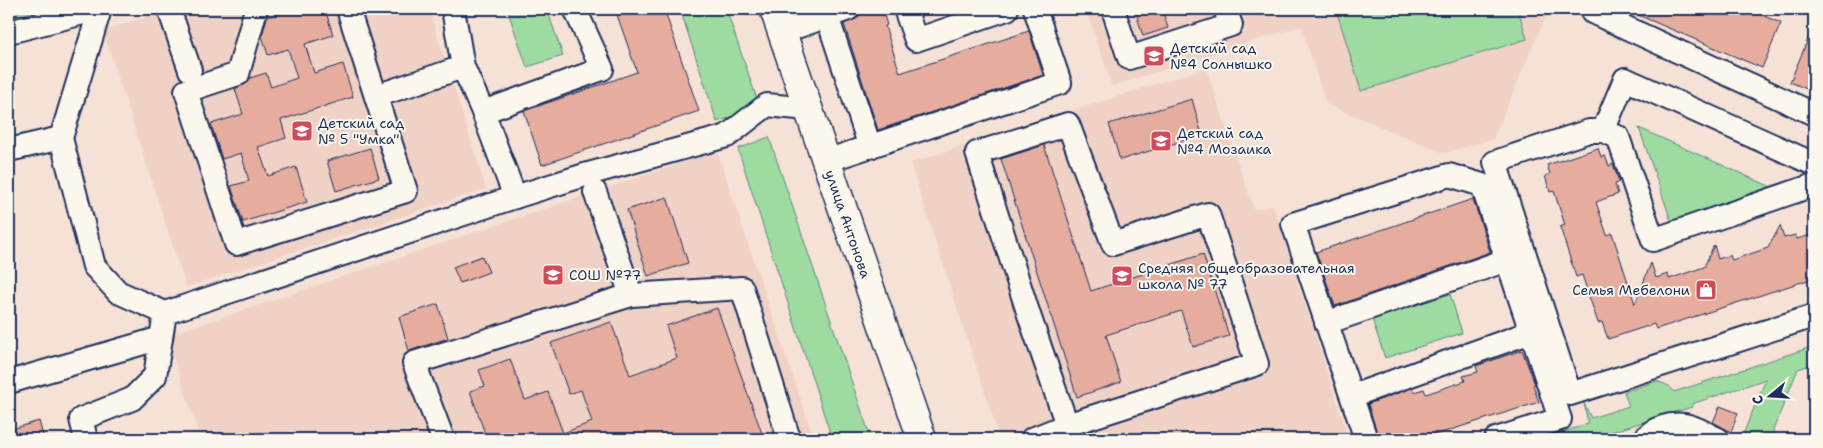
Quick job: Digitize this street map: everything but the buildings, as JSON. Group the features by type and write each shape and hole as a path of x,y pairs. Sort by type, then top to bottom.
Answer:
{"main road":[{"name":"улица Антонова","path":"778,20 922,439"}],"lane":[{"path":"9,32 100,9"},
{"path":"100,9 61,138 94,266 118,292 165,313 515,197 588,174 726,136 767,105 808,110"},
{"path":"170,9 190,70"},
{"path":"256,9 238,74 186,91 236,244 406,191 348,9"},
{"path":"453,9 463,67 483,112 515,197"},
{"path":"483,112 602,69 575,9"},
{"path":"778,20 827,16 848,9"},
{"path":"905,9 916,40 1007,9"},
{"path":"826,161 1060,83 1035,9"},
{"path":"1113,9 1129,58 1231,25 1225,9"},
{"path":"1593,9 1592,12 1814,114"},
{"path":"827,16 870,146"},
{"path":"376,96 463,67"},
{"path":"1603,130 1626,79 1814,164"},
{"path":"1032,439 1067,425 1256,364 1208,214 1113,244 1068,124 977,153 1067,425"},
{"path":"1814,185 1653,240 1618,137 1603,130 1589,131 1495,162 1570,394 1814,316"},
{"path":"13,149 61,138"},
{"path":"1366,439 1292,224 1449,175 1482,185 1560,419 1496,439"},
{"path":"595,192 631,295"},
{"path":"1326,323 1507,260"},
{"path":"442,439 414,362 631,295 742,288 789,439"},
{"path":"86,439 81,419 132,399 155,376 165,313"},
{"path":"1352,396 1531,332"},
{"path":"9,382 161,338"},
{"path":"1644,439 1651,433 1667,426 1685,424 1718,439"}],"shaded area":[{"name":"Детский сад № 5 \"Умка\"","path":"170,9 429,9 486,189 186,287 103,31"},
{"path":"1086,9 1549,9 1493,139 1444,153 1326,104 1301,26 1112,86"},
{"name":"Средняя общеобразовательная школа № 77","path":"1206,68 1254,210 1273,205 1349,439 1000,439 910,163"},
{"name":"СОШ №77","path":"717,151 814,439 201,439 166,336"}],"green space":[{"path":"9,9 40,9 9,19"},
{"path":"507,9 547,9 563,56 527,67"},
{"path":"680,9 726,9 760,108 717,122"},
{"path":"1336,9 1518,9 1527,39 1361,91"},
{"path":"1639,128 1787,194 1675,232"},
{"path":"769,137 871,439 832,439 738,149"},
{"path":"1450,294 1462,333 1385,358 1372,319"},
{"path":"1814,346 1814,364 1798,369 1773,430 1774,436 1782,439 1746,439 1744,432 1766,379 1692,404 1692,407 1588,439 1540,439 1588,424 1584,403 1591,418 1629,406 1624,392 1657,381 1669,386 1674,392"}],"place":[{"name":"Детский сад №4 Солнышко","path":"1154,56"},
{"name":"Детский сад № 5 \"Умка\"","path":"302,131"},
{"name":"Детский сад №4 Мозаика","path":"1161,141"},
{"name":"СОШ №77","path":"553,275"},
{"name":"Средняя общеобразовательная школа № 77","path":"1122,276"},
{"name":"Семья Мебелони","path":"1706,290"}]}
